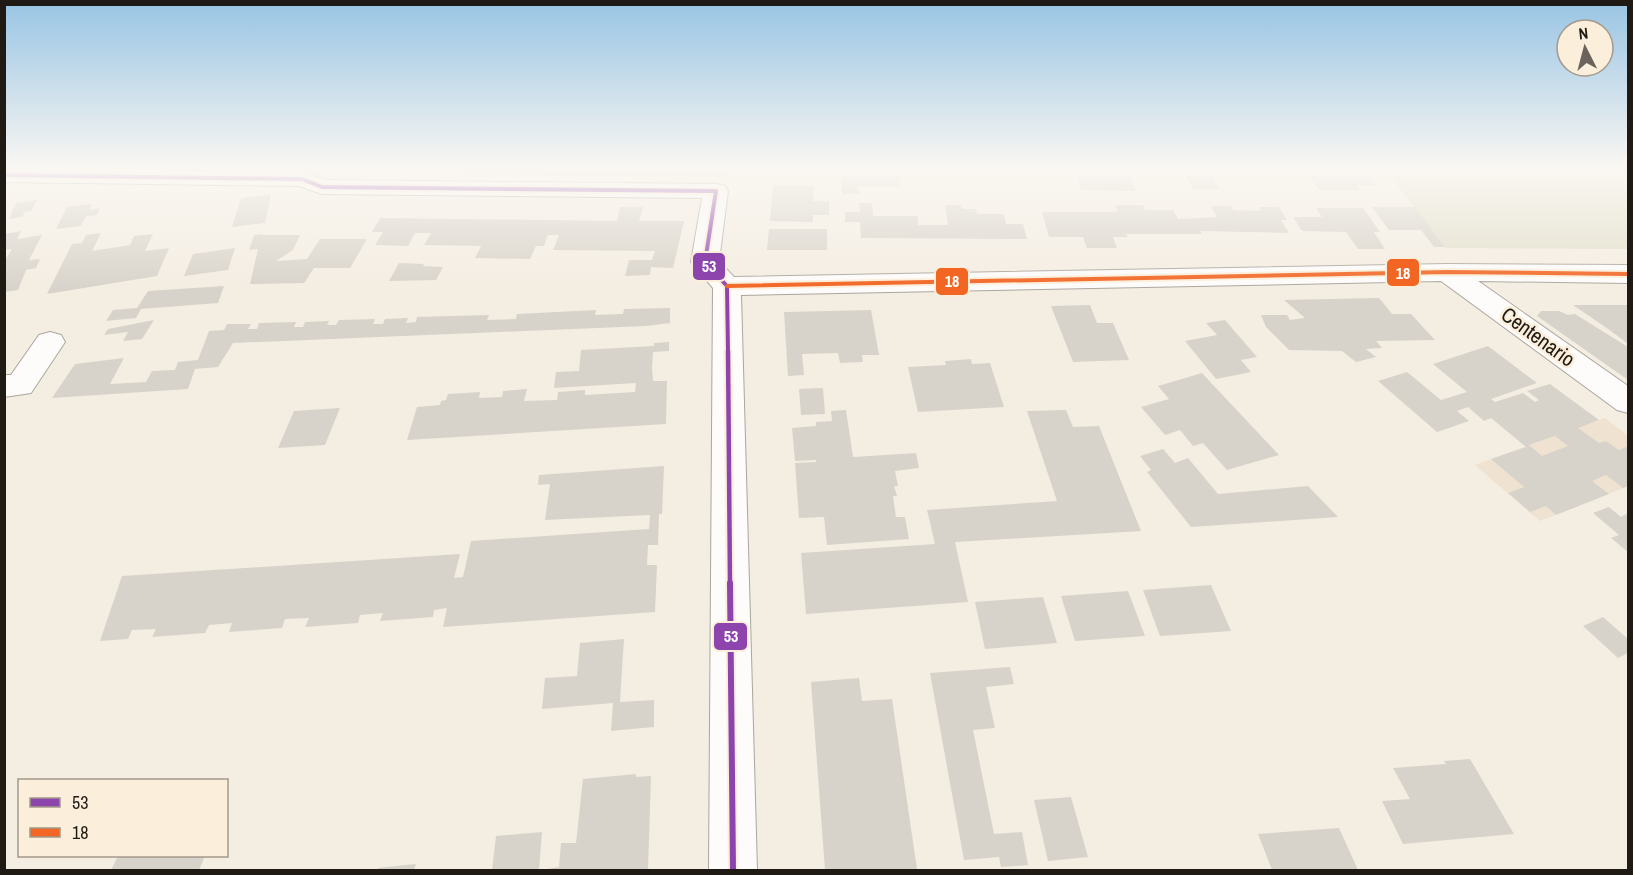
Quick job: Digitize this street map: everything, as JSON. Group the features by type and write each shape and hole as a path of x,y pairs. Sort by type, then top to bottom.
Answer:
{"street":[{"path":"713,208 705,262 727,286 733,870"},
{"path":"727,286 1448,272 1629,274"},
{"name":"Centenario","path":"1448,272 1629,402"},
{"path":"4,386 20,385 50,342"}],"shaded area":[{"path":"1415,208 1628,208 1628,249 1446,248"},
{"path":"1605,418 1628,436 1628,486 1540,521 1475,465"}],"building":[{"path":"14,208 33,208 31,211 25,212 22,217 9,219"},
{"path":"67,208 91,208 90,210 100,208 97,215 86,216 81,226 56,229"},
{"path":"238,208 268,208 265,223 232,227"},
{"path":"620,208 643,208 639,221 684,221 673,268 651,267 650,275 625,276 629,260 652,260 655,251 553,250 559,235 548,235 544,246 536,246 530,259 475,258 481,246 424,245 431,233 415,233 408,246 375,245 383,232 372,232 380,218 617,221"},
{"path":"771,208 829,208 829,215 813,215 813,222 770,221"},
{"path":"860,208 872,208 873,216 918,216 918,225 948,225 945,208 976,209 977,214 1004,214 1006,224 1023,224 1027,239 861,238 860,222 845,222 845,212 860,212"},
{"path":"1116,208 1173,210 1178,219 1217,217 1212,208 1261,211 1259,208 1280,208 1287,220 1281,220 1289,233 1200,231 1202,234 1126,234 1128,237 1113,237 1117,248 1087,248 1083,237 1049,237 1042,212 1118,212"},
{"path":"1316,208 1363,208 1380,232 1374,232 1385,249 1358,249 1346,232 1302,231 1293,217 1322,217"},
{"path":"1373,208 1416,208 1445,247 1434,247 1421,230 1389,230"},
{"path":"769,229 827,229 827,250 767,250"},
{"path":"21,231 17,239 42,235 29,260 40,259 36,268 26,270 18,290 4,292 4,262 12,249 4,250 4,234"},
{"path":"101,233 92,251 130,245 134,236 153,234 145,251 169,248 157,276 47,294 72,244 82,243 86,235"},
{"path":"254,235 300,235 293,250 276,261 307,259 320,239 367,239 350,268 314,268 304,283 250,284 258,249 249,250"},
{"path":"235,248 228,270 184,276 193,254"},
{"path":"399,263 443,267 436,280 389,281"},
{"path":"224,286 218,303 141,309 136,318 106,321 113,310 137,308 148,291"},
{"path":"1379,298 1392,314 1411,314 1435,340 1376,341 1382,348 1366,349 1376,357 1356,362 1342,351 1289,350 1266,327 1261,315 1287,315 1290,320 1305,318 1284,300"},
{"path":"1090,305 1097,323 1113,323 1129,360 1073,362 1051,306"},
{"path":"1573,305 1628,305 1628,344 1611,331"},
{"path":"670,308 670,323 646,326 233,343 218,367 195,369 188,389 52,398 75,364 124,358 110,384 146,382 152,371 175,370 178,362 198,360 209,331 224,330 227,324 251,324 248,329 257,329 259,323 296,322 294,327 303,327 305,322 329,321 327,325 336,325 339,320 375,319 373,324 383,324 385,319 408,318 406,323 416,322 417,317 489,315 487,320 516,319 517,314 596,310 595,315 623,314 624,309"},
{"path":"871,310 879,355 862,355 863,362 840,363 838,353 802,354 804,375 788,376 784,312"},
{"path":"1541,311 1575,314 1628,347 1628,380 1537,316"},
{"path":"154,320 142,339 123,341 128,332 104,335 108,329"},
{"path":"1225,320 1257,357 1241,360 1251,372 1216,379 1185,341 1217,335 1206,323"},
{"path":"669,342 669,351 653,352 652,368 653,381 667,381 666,424 407,440 417,407 440,405 441,401 446,400 448,394 480,392 479,398 502,397 503,391 527,389 524,401 557,400 558,392 585,390 585,395 635,392 636,383 554,388 556,372 579,371 581,350 654,346 654,343"},
{"path":"1488,346 1537,383 1491,399 1495,402 1523,393 1535,402 1539,400 1527,391 1550,384 1599,420 1578,428 1599,443 1606,441 1619,450 1628,446 1628,486 1623,488 1606,475 1592,481 1609,494 1556,515 1546,506 1530,512 1508,493 1524,487 1491,459 1526,447 1491,418 1484,421 1468,407 1457,411 1469,421 1437,432 1378,381 1407,372 1441,400 1467,392 1433,364","holes":["1555,436 1568,446 1542,456 1529,445"]},
{"path":"971,359 972,364 990,363 1004,407 918,412 908,367 946,365 945,361"},
{"path":"1202,373 1279,455 1227,470 1203,443 1193,446 1180,430 1165,435 1141,407 1169,399 1158,386"},
{"path":"823,388 825,414 801,415 799,389"},
{"path":"340,408 325,445 278,448 294,411"},
{"path":"846,410 853,457 916,453 919,468 895,471 898,486 894,486 897,496 893,496 896,517 905,517 909,539 827,545 824,517 799,518 795,463 816,462 816,460 795,461 792,428 816,426 816,422 832,421 831,411"},
{"path":"1066,410 1073,427 1099,426 1141,531 955,542 968,602 806,614 801,553 935,544 927,510 1057,501 1027,411"},
{"path":"1163,449 1175,463 1188,458 1218,494 1308,486 1338,517 1191,527 1147,472 1151,470 1140,456"},
{"path":"664,466 658,545 648,545 647,565 657,565 655,612 443,627 447,608 434,610 433,617 380,621 383,613 360,615 358,623 305,627 309,618 285,619 282,628 229,632 232,623 209,625 205,633 152,637 156,629 132,630 128,639 100,641 122,576 460,554 454,578 463,577 471,541 649,529 650,515 545,520 550,484 538,485 539,475"},
{"path":"1609,507 1621,517 1628,513 1628,552 1611,538 1619,535 1593,513"},
{"path":"1211,585 1231,631 1160,636 1143,590"},
{"path":"1128,591 1145,636 1075,641 1061,596"},
{"path":"1043,597 1057,643 985,649 975,602"},
{"path":"1603,617 1628,639 1628,653 1618,658 1583,626"},
{"path":"624,639 620,702 654,700 654,727 611,731 613,703 542,709 545,678 577,676 580,643"},
{"path":"1010,667 1014,684 986,687 995,728 973,730 994,834 1022,832 1028,865 1001,867 999,857 964,860 930,673"},
{"path":"859,678 862,701 892,699 917,869 825,870 811,682"},
{"path":"1470,759 1514,834 1403,844 1382,801 1410,799 1393,768 1446,764 1444,761"},
{"path":"636,774 636,777 651,776 648,870 541,870 559,867 561,843 576,843 583,779"},
{"path":"1071,797 1088,857 1048,861 1034,800"},
{"path":"1339,828 1358,870 1272,870 1258,834"},
{"path":"542,832 539,870 492,870 496,836"},
{"path":"205,857 199,870 111,870 117,858"},
{"path":"416,864 414,870 378,870 378,868"}],"transit line":[{"name":"53","path":"713,208 705,262 727,286 733,870"},
{"name":"18","path":"727,286 1447,272 1628,274"}]}
